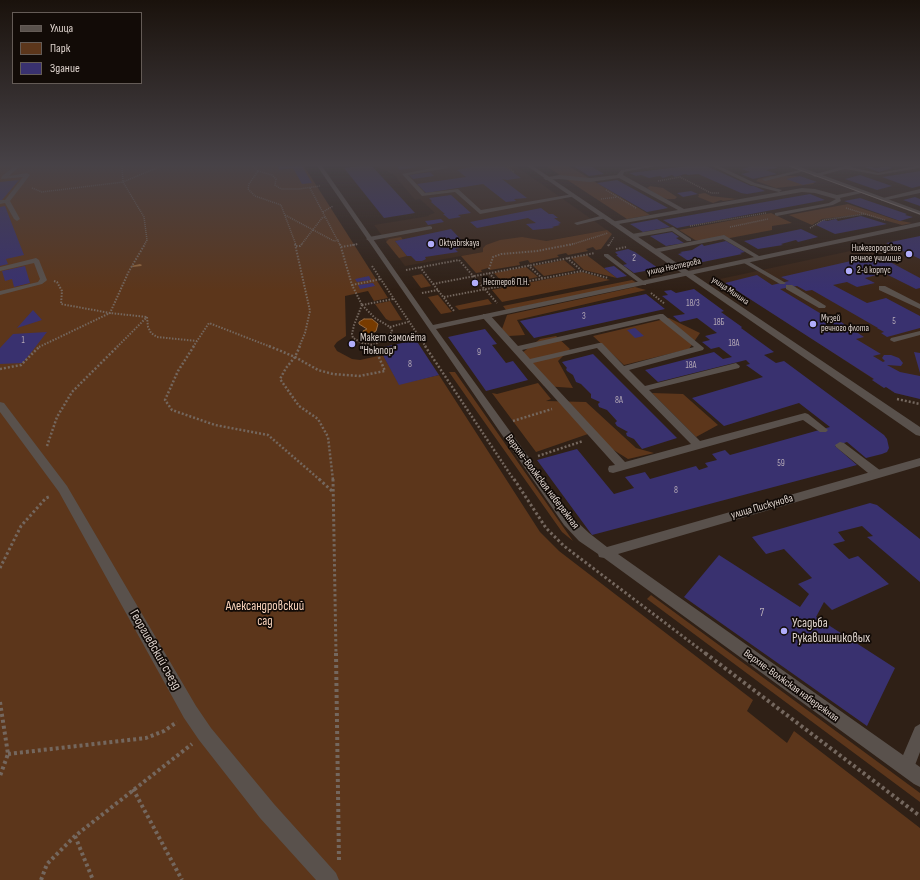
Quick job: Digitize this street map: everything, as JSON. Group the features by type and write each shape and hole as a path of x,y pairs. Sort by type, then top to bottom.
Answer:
{"street":[{"name":"Верхне-Волжская набережная","path":"343,207 363,242 431,328 568,520 584,537 604,553 920,778"},
{"name":"улица Минина","path":"589,207 604,217 612,227 632,236 920,432"},
{"path":"906,207 920,212"},
{"name":"улица Нестерова","path":"431,328 762,259 920,224"},
{"name":"Георгиевский съезд","path":"0,405 63,490 190,712 205,734 267,811 329,880"},
{"name":"улица Пискунова","path":"604,553 920,462"}],"lane":[{"path":"10,207 17,219"},
{"path":"475,207 480,212 508,207"},
{"path":"677,207 682,210"},
{"path":"612,227 650,216 699,207"},
{"path":"777,214 814,207"},
{"path":"577,223 604,217"},
{"path":"363,242 430,228"},
{"path":"632,236 672,229 689,240"},
{"path":"654,251 724,237 762,259"},
{"path":"605,253 644,284"},
{"path":"0,269 36,260 44,280 40,283 0,293"},
{"path":"746,262 782,283"},
{"path":"789,287 822,306"},
{"path":"882,288 920,307"},
{"path":"486,316 596,437 617,468 805,416 823,430"},
{"path":"516,349 660,316 700,348 622,369"},
{"path":"587,333 699,446"},
{"path":"894,340 920,333"},
{"path":"527,362 599,345"},
{"path":"643,389 736,366"},
{"path":"840,445 877,474"},
{"path":"906,767 920,732"}],"path":[{"path":"0,369 21,365 42,345 110,313 128,271 147,240 144,217 138,207"},
{"path":"282,207 296,246 310,310 305,333 295,357 286,368 280,379 299,406 318,418 328,437 333,474 339,864"},
{"path":"320,207 339,240 352,285 362,305 376,318 390,327 408,322"},
{"path":"323,212 332,207"},
{"path":"634,207 650,216"},
{"path":"842,207 888,220"},
{"path":"672,229 772,212 777,214"},
{"path":"810,228 823,220 868,214"},
{"path":"285,215 334,241 339,240"},
{"path":"296,246 300,246 322,218 326,217"},
{"path":"489,269 493,257 501,254 537,251 570,245 612,227"},
{"path":"605,253 616,234"},
{"path":"341,247 363,242"},
{"path":"612,250 627,247"},
{"path":"433,284 596,252"},
{"path":"566,258 582,271"},
{"path":"405,270 459,260 499,304"},
{"path":"528,265 542,278"},
{"path":"420,267 456,313"},
{"path":"444,297 582,271 610,278"},
{"path":"489,273 501,286"},
{"path":"352,285 381,279"},
{"path":"44,280 57,282 62,291 61,304 110,313 147,317"},
{"path":"422,293 438,290"},
{"path":"362,305 393,299"},
{"path":"362,305 352,334 353,338 358,341 373,345 385,340 416,334"},
{"path":"147,317 148,327 151,333 157,337 197,341"},
{"path":"38,455 46,450 56,417 72,392 147,317"},
{"path":"333,492 268,435 215,425 186,416 172,410 165,400 178,371 209,324 295,357 318,370 332,374 359,376 385,371 373,345"},
{"path":"385,340 391,335 390,327"},
{"path":"893,398 920,404"},
{"path":"511,421 566,405"},
{"path":"537,456 596,437"},
{"path":"0,568 21,526 46,498"},
{"path":"0,702 8,754 0,776"},
{"path":"8,754 146,738 164,731 190,712"},
{"path":"41,880 46,864 75,836 205,734"},
{"path":"133,789 182,880"},
{"path":"75,836 93,880"}],"shaded area":[{"path":"429,207 574,207 607,230 405,266 374,225 429,216 435,213"},
{"path":"920,236 920,399 895,393 886,387 884,388 872,380 873,379 720,279"},
{"path":"364,319 372,319 378,324 376,331 367,336 363,336 362,334 363,331 367,329 359,324 359,322"}],"green space":[{"name":"Александровский сад","path":"0,207 330,207 388,298 374,301 368,291 345,296 346,336 334,346 337,351 352,359 360,360 383,355 399,384 439,375 540,532 559,551 753,700 747,711 787,743 794,731 920,828 920,880 0,880"},
{"path":"609,207 637,207 650,215 627,219"},
{"path":"832,207 857,207 896,220 912,223 902,225 862,214 822,219 812,225 789,215"},
{"path":"771,213 792,223 772,226 772,230 709,242 695,240 679,230"},
{"path":"607,230 612,234 601,249 596,250 593,247 586,249 588,251 568,255 566,253 557,255 559,257 530,263 528,260 519,262 520,265 490,270 488,268 481,270 482,272 476,273 461,256 483,252 483,248 486,245 500,240 522,237 546,241"},
{"path":"401,237 403,240 395,241 407,256 399,258 386,242 389,239"},
{"path":"587,255 617,278 584,270 571,258"},
{"path":"564,260 576,270 544,276 533,266"},
{"path":"526,267 538,277 504,284 494,273"},
{"path":"582,272 610,280 502,302 492,290"},
{"path":"422,274 431,286 421,288 412,276"},
{"path":"632,280 637,283 506,310 503,306"},
{"path":"635,287 646,290 517,320 525,335 509,336 502,329 507,315"},
{"path":"438,295 452,312 441,314 428,297"},
{"path":"488,299 492,304 459,310 455,306"},
{"path":"390,301 402,320 390,321 386,319 375,304"},
{"path":"669,318 700,333 689,349 624,365 593,336"},
{"path":"556,336 570,349 558,361 573,388 544,386 518,356 540,339"},
{"path":"449,372 455,372 573,541 562,532"},
{"path":"538,383 551,399 546,401 586,402 636,448 654,453 628,459 588,434 536,452 492,393 497,394"},
{"path":"652,393 683,394 718,425 696,437"},
{"path":"651,595 920,793 920,802 647,599"}],"building":[{"path":"0,207 5,207 24,255 6,259 8,264 0,266"},
{"path":"375,207 410,207 415,213 384,218"},
{"path":"437,207 464,207 471,213 458,215 461,217 449,219 443,214 445,214"},
{"path":"638,207 668,208 647,212"},
{"path":"736,207 788,207 677,228 663,220"},
{"path":"861,207 887,207 913,217 900,221"},
{"path":"541,208 558,218 554,218 561,223 558,224 560,225 552,227 554,228 533,230 526,224 536,223 528,218 477,228 470,222"},
{"path":"861,216 887,224 835,234 816,225 823,220 827,221 836,219 838,221"},
{"path":"441,219 444,222 428,225 425,221"},
{"path":"657,219 670,227 643,232 630,224"},
{"name":"Oktyabrskaya","path":"451,229 467,246 455,249 458,252 425,257 426,259 422,261 416,261 411,256 407,256 395,241"},
{"path":"801,229 818,237 798,242 796,240 781,244 783,245 758,249 744,241"},
{"path":"672,232 679,237 676,238 684,243 666,246 650,236"},
{"name":"Нижегородское речное училище","path":"920,236 920,259 886,243"},
{"path":"726,241 745,252 740,253 742,254 693,264 678,254 682,253 680,252 692,250 702,244 704,246"},
{"path":"628,249 635,252 658,268 653,269 658,272 649,274 645,271 634,273 623,265 627,264 616,255 618,255 615,252"},
{"path":"877,255 920,278 920,288 916,289 884,273 865,278 875,283 857,287 847,282 833,285 867,303 886,298 920,316 920,328 887,337 881,333 884,332 878,328 812,290 806,291 797,286 780,289 833,321 838,320 864,337 856,339 881,354 873,356 883,362 885,361 882,358 884,355 891,355 899,358 903,363 901,366 887,365 900,372 920,376 920,399 895,393 886,387 884,388 872,380 874,379 725,283 757,275 772,285 789,281 781,277"},
{"path":"25,266 30,283 14,287 12,279 5,281 2,271"},
{"path":"614,266 627,276 617,278 604,268"},
{"path":"369,276 371,280 357,282 355,279"},
{"path":"373,283 375,286 360,289 358,285"},
{"path":"694,289 724,311 721,312 742,327 741,328 774,352 764,355 776,363 784,361 884,435 887,439 889,448 887,452 866,458 847,442 835,446 857,465 592,535 537,460 577,449 614,494 634,488 625,477 645,472 650,479 696,466 699,470 708,467 705,463 717,460 712,454 725,450 730,455 830,427 799,403 724,426 692,398 763,377 746,365 750,364 746,360 658,382 645,370 714,352 723,359 732,357 719,347 711,349 702,342 710,340 705,336 717,333 697,318 680,322 673,316 685,314 662,296 668,295 664,291 671,290 676,293"},
{"path":"646,294 665,309 534,338 520,321"},
{"path":"33,310 42,320 17,328"},
{"path":"635,328 644,336 635,338 627,330"},
{"path":"485,329 497,344 492,345 506,363 513,361 528,380 486,391 448,337"},
{"path":"47,332 23,363 0,364 0,348 13,334"},
{"path":"416,340 439,375 399,385 379,348"},
{"path":"914,352 920,353 920,373"},
{"path":"593,354 677,438 642,449 634,439 627,436 626,433 628,432 617,426 615,423 617,421 607,410 599,407 598,404 600,402 591,398 591,394 581,384 576,382 573,375 567,371 567,368 562,362"},
{"path":"870,503 877,505 920,539 920,582 867,537 873,536 862,526 838,532 845,541 833,544 849,559 858,556 889,584 832,610 824,602 816,617 895,668 867,726 684,597 719,555 800,607 809,594 798,584 812,578 784,549 766,554 752,537"}],"waterway":[{"path":"133,266 140,265"}],"tram line":[{"path":"901,207 920,214"}],"place":[{"name":"Oktyabrskaya","path":"431,244"},
{"name":"Нижегородское речное училище","path":"909,254"},
{"name":"2-й корпус","path":"849,271"},
{"name":"Нестеров П.Н.","path":"475,283"},
{"name":"Музей речного флота","path":"813,324"},
{"name":"Макет самолёта \"Ньюпор\"","path":"352,344"},
{"name":"Усадьба Рукавишниковых","path":"784,631"}]}
